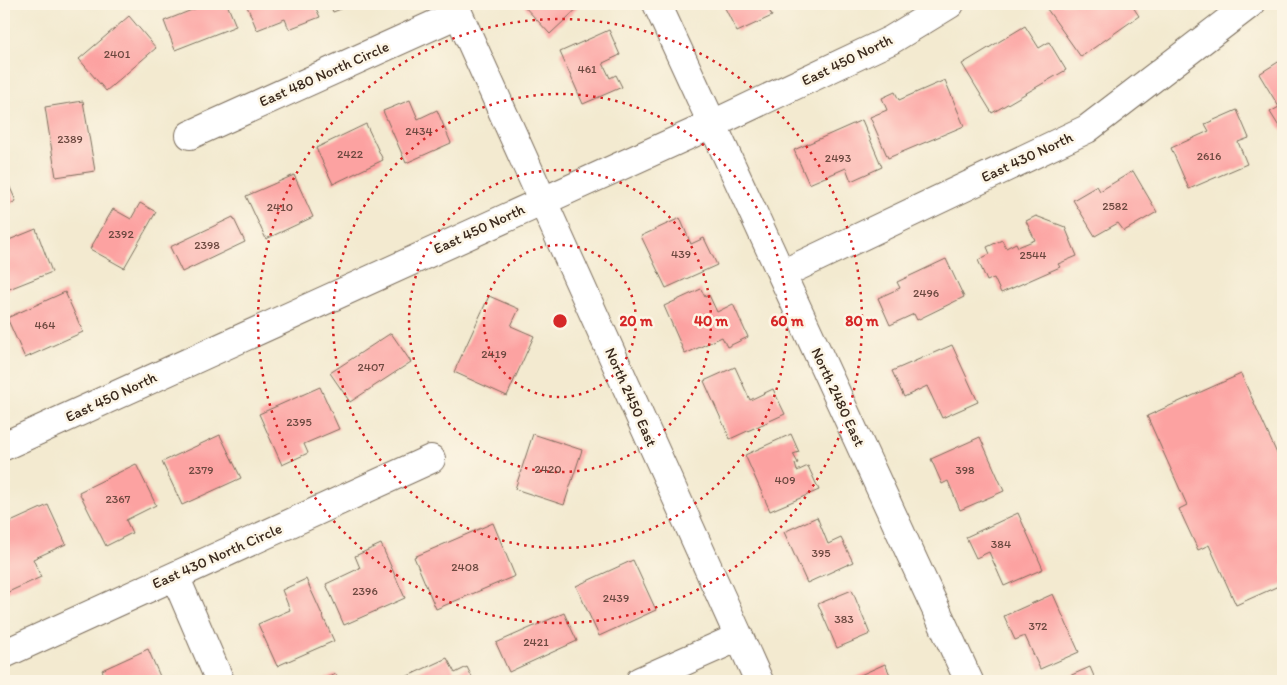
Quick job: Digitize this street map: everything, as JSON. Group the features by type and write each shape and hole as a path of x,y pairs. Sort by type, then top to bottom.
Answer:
{"street":[{"name":"North 2480 East","path":"657,4 969,681"},
{"name":"East 450 North","path":"4,444 713,124 892,40 950,4"},
{"name":"East 430 North","path":"782,274 1087,129 1250,4"},
{"name":"East 480 North Circle","path":"190,135 456,9"},
{"name":"North 2450 East","path":"456,9 759,681"},
{"name":"East 430 North Circle","path":"4,654 431,459"},
{"path":"174,576 220,681"},
{"path":"640,681 739,637"}],"building":[{"path":"207,4 227,4 236,26 175,50 164,21"},
{"path":"246,4 314,4 320,17 289,29 285,19 257,30"},
{"path":"330,4 354,4 333,12"},
{"path":"522,4 582,4 550,34"},
{"path":"723,4 766,4 772,16 737,32"},
{"path":"1055,4 1131,4 1139,16 1081,57 1047,9"},
{"path":"129,16 156,48 106,91 79,59"},
{"path":"1025,26 1039,48 1049,42 1066,70 992,113 962,64"},
{"path":"609,30 620,55 603,63 610,78 616,75 622,87 583,104 560,52"},
{"path":"1283,59 1283,133 1270,112 1279,107 1259,74"},
{"path":"945,80 964,126 888,158 870,117 887,110 882,98 895,92 899,100"},
{"path":"410,100 418,119 437,110 451,143 406,163 383,111"},
{"path":"83,101 95,171 56,177 45,107"},
{"path":"1237,110 1249,138 1238,142 1247,164 1189,189 1171,148 1209,131 1205,124"},
{"path":"862,120 882,167 851,181 846,168 809,184 794,150"},
{"path":"366,124 383,160 333,184 316,148"},
{"path":"1133,171 1157,212 1124,231 1118,223 1095,236 1073,200 1097,186 1100,191"},
{"path":"4,174 16,201 4,207"},
{"path":"294,175 313,217 266,239 246,196"},
{"path":"140,203 156,212 124,268 90,249 113,209 131,219"},
{"path":"1036,216 1065,227 1077,256 1058,264 1060,267 1001,293 994,278 987,281 978,260 990,254 987,247 1002,240 1006,248 1016,243 1018,247 1035,240 1026,221"},
{"path":"233,217 245,242 182,272 170,247"},
{"path":"680,218 691,244 704,238 717,265 666,288 641,236"},
{"path":"36,229 52,272 4,291 4,262 6,261 4,242"},
{"path":"946,259 964,297 917,320 914,314 890,325 878,298 900,288 897,282"},
{"path":"701,289 705,297 709,295 717,312 733,304 748,337 727,347 722,337 685,354 664,306"},
{"path":"65,292 83,332 25,358 7,318"},
{"path":"489,296 519,309 511,326 534,336 507,396 454,372"},
{"path":"391,333 411,362 350,402 330,373"},
{"path":"952,345 978,402 942,418 927,386 904,397 892,371"},
{"path":"735,367 750,400 773,389 785,414 730,439 704,381"},
{"path":"1241,374 1279,458 1283,456 1283,584 1236,605 1209,545 1198,550 1179,509 1187,505 1147,416"},
{"path":"320,387 339,429 304,444 308,453 282,465 259,414"},
{"path":"533,434 582,450 564,505 515,489"},
{"path":"791,434 799,452 793,454 798,463 795,464 797,471 808,466 819,490 770,511 745,455"},
{"path":"220,435 241,478 182,505 162,462"},
{"path":"980,437 1004,491 960,510 948,481 942,484 931,459"},
{"path":"136,464 156,505 126,520 132,533 106,546 79,492"},
{"path":"48,505 66,544 33,559 41,577 4,594 4,525"},
{"path":"1018,513 1043,569 1004,586 989,552 976,558 966,537"},
{"path":"817,517 828,544 841,538 853,562 807,583 784,532"},
{"path":"493,523 515,576 436,609 414,557"},
{"path":"381,544 405,598 344,625 326,584 360,568 355,556"},
{"path":"633,560 656,610 599,636 576,586"},
{"path":"306,579 334,641 277,666 258,624 290,610 282,590"},
{"path":"852,590 870,634 837,648 818,604"},
{"path":"1053,594 1079,652 1040,669 1025,636 1015,640 1004,616"},
{"path":"564,613 577,641 509,672 496,643"},
{"path":"148,649 162,681 107,681 102,670"},
{"path":"447,658 455,673 467,667 474,681 397,681"},
{"path":"885,664 893,681 847,681"},
{"path":"1090,667 1096,681 1058,681"},
{"path":"336,674 339,681 319,681"}]}
